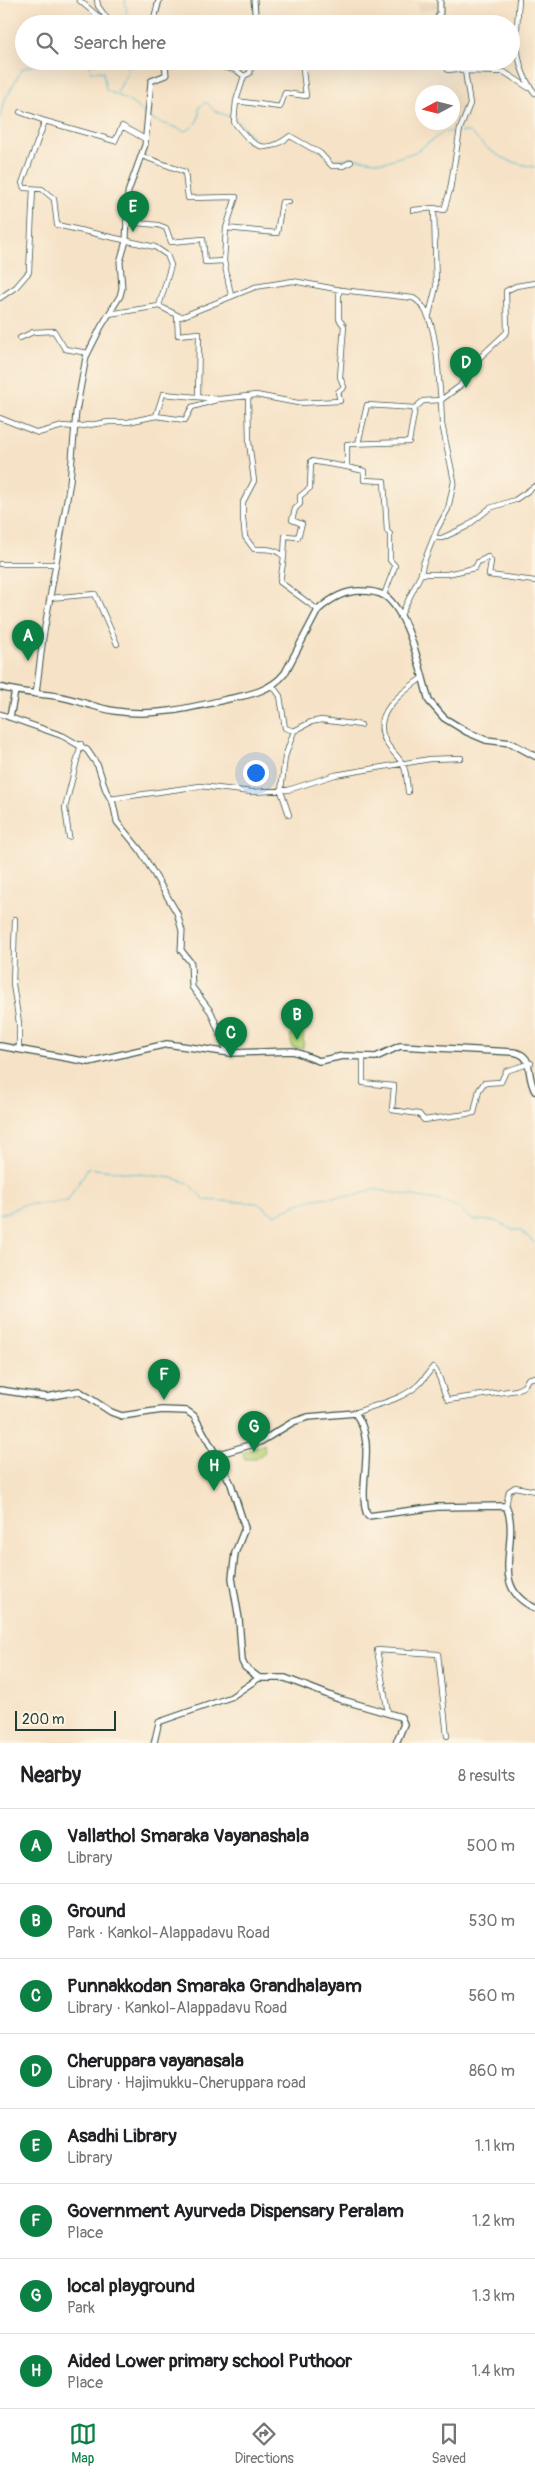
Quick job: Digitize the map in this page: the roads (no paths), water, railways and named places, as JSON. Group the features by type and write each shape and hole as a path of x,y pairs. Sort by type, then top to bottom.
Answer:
{"main road":[{"path":"0,687 15,691 56,696 113,711 161,713 250,694 272,686 285,673 318,610 346,592 365,591 384,595 391,601 400,616 411,639 429,701 434,709 448,722 476,736 511,744 535,756"},
{"path":"10,717 15,691"},
{"path":"0,1046 89,1062 167,1044 227,1051 293,1051 319,1061 343,1056 376,1057 400,1046 521,1052 527,1054 531,1063 531,1085 535,1091"},
{"path":"0,1390 47,1397 79,1391 111,1412 122,1416 162,1410 187,1411 194,1416 231,1484 245,1528 235,1553 233,1588 239,1619 242,1661 249,1673 259,1678 285,1678 338,1699 388,1713 404,1720 404,1727 396,1743"},
{"path":"216,1455 260,1442 293,1422 308,1417 355,1413 364,1429 368,1444 364,1479 365,1508 368,1516 437,1507 506,1506 509,1522 508,1575 510,1585 520,1600 535,1608"}],"street":[{"path":"79,0 98,15"},
{"path":"97,0 104,15"},
{"path":"155,15 159,0"},
{"path":"254,0 255,15"},
{"path":"439,15 440,0"},
{"path":"517,15 518,0"},
{"path":"520,63 524,78 534,91"},
{"path":"36,694 70,482 76,412 88,353 122,288 120,262 126,241 128,192 142,156 150,81 166,75 166,70"},
{"path":"236,70 244,76"},
{"path":"250,70 250,73 244,76 236,101 234,119 250,141 260,147 271,148 290,136 320,153 332,166 343,166 351,162"},
{"path":"236,101 280,107 285,93 306,96 303,70"},
{"path":"461,70 504,72 534,91"},
{"path":"413,210 434,208 444,210 450,190 460,129 470,104 465,71"},
{"path":"20,112 115,141 122,126 145,139"},
{"path":"45,121 22,183 24,188 42,189 54,199 57,225 155,248 167,255 171,265 159,306"},
{"path":"142,156 184,172 188,198 236,197 226,228 224,261 231,295"},
{"path":"0,298 16,287 29,272 33,189"},
{"path":"226,228 277,233 282,202 289,202"},
{"path":"428,315 436,287 434,208"},
{"path":"126,222 158,225 166,228 171,242 203,239 205,262 224,261"},
{"path":"109,314 159,306 181,317 231,295 255,287 292,281 339,290 413,298 419,301 428,315 437,360 442,424 454,481 448,509 434,538 421,574 400,616"},
{"path":"347,467 347,444 409,442 415,408 423,401 441,400 460,386 475,362 507,332 506,291 516,286 535,283"},
{"path":"0,418 13,425 38,433 63,426 76,427 109,422 128,422 156,416 185,420 192,407 219,399 256,395 298,403 340,401 338,392 344,386 340,377 344,326 339,319 339,290"},
{"path":"177,316 178,335 199,333 198,397"},
{"path":"20,338 34,332 54,332 65,349 88,353"},
{"path":"156,416 164,394 219,399"},
{"path":"248,396 254,481 243,502 245,537 254,549 271,549 281,553 284,556 284,564"},
{"path":"358,444 367,404 415,408"},
{"path":"318,610 280,582 284,564 285,536 298,537 302,524 292,520 295,509 300,504 300,496 310,488 310,461 364,471 364,480 384,481 386,531 390,534 390,560 395,566 384,595"},
{"path":"434,538 442,538 466,528 490,508 518,498 535,486"},
{"path":"421,574 468,570 475,568 478,562 488,557 491,561 489,575 535,581"},
{"path":"0,564 56,564"},
{"path":"50,598 95,594 117,644"},
{"path":"408,792 403,765 384,740 382,723 387,709 404,691 423,677"},
{"path":"272,686 280,696 285,728 294,731"},
{"path":"0,714 81,744 98,766 117,822 140,850 177,913 182,931 181,950 189,958 192,967 192,987 211,1012 227,1051"},
{"path":"289,815 281,790 285,757 294,731 311,722 321,720 361,725"},
{"path":"69,837 65,808 81,744"},
{"path":"110,799 200,786 252,792 288,790 335,775 430,759 461,758"},
{"path":"16,919 14,984 19,1023 19,1048"},
{"path":"363,1056 363,1083 394,1086 392,1110 419,1114 424,1120 474,1113 478,1090 484,1083 501,1082 506,1071 531,1063"},
{"path":"355,1413 388,1402 406,1393 418,1385 433,1368 439,1373 444,1394 448,1400 517,1390 524,1386 528,1379 535,1377"},
{"path":"506,1506 509,1491 515,1487 535,1491"},
{"path":"388,1713 377,1650 438,1654 447,1736"},
{"path":"154,1743 159,1722 231,1697 259,1678"}],"waterway":[{"path":"125,0 127,15"},
{"path":"0,118 3,103 21,70"},
{"path":"91,70 91,72 103,71 106,90 133,104 146,116"},
{"path":"117,93 128,70"},
{"path":"151,119 185,131 197,122 199,107 206,102 215,111 233,118"},
{"path":"237,120 260,144"},
{"path":"271,144 288,132 297,137"},
{"path":"313,147 320,148 329,160 351,158 384,162 415,152 444,132 457,132"},
{"path":"461,132 470,132 485,146 507,160 535,167"},
{"path":"0,1214 22,1205 68,1201 87,1168 173,1178 188,1183 205,1200 257,1203 275,1215 310,1200 360,1194 372,1189 442,1201 460,1208 472,1220 496,1221 513,1230 520,1230 535,1243"}],"place":[{"name":"Asadhi Library","path":"133,232"},
{"name":"Cheruppara vayanasala","path":"466,388"},
{"name":"Vallathol Smaraka Vayanashala","path":"28,661"},
{"name":"Ground","path":"297,1040"},
{"name":"Punnakkodan Smaraka Grandhalayam","path":"231,1058"},
{"name":"Government Ayurveda Dispensary Peralam","path":"164,1400"},
{"name":"local playground","path":"254,1452"},
{"name":"Aided Lower primary school Puthoor","path":"214,1491"}]}
